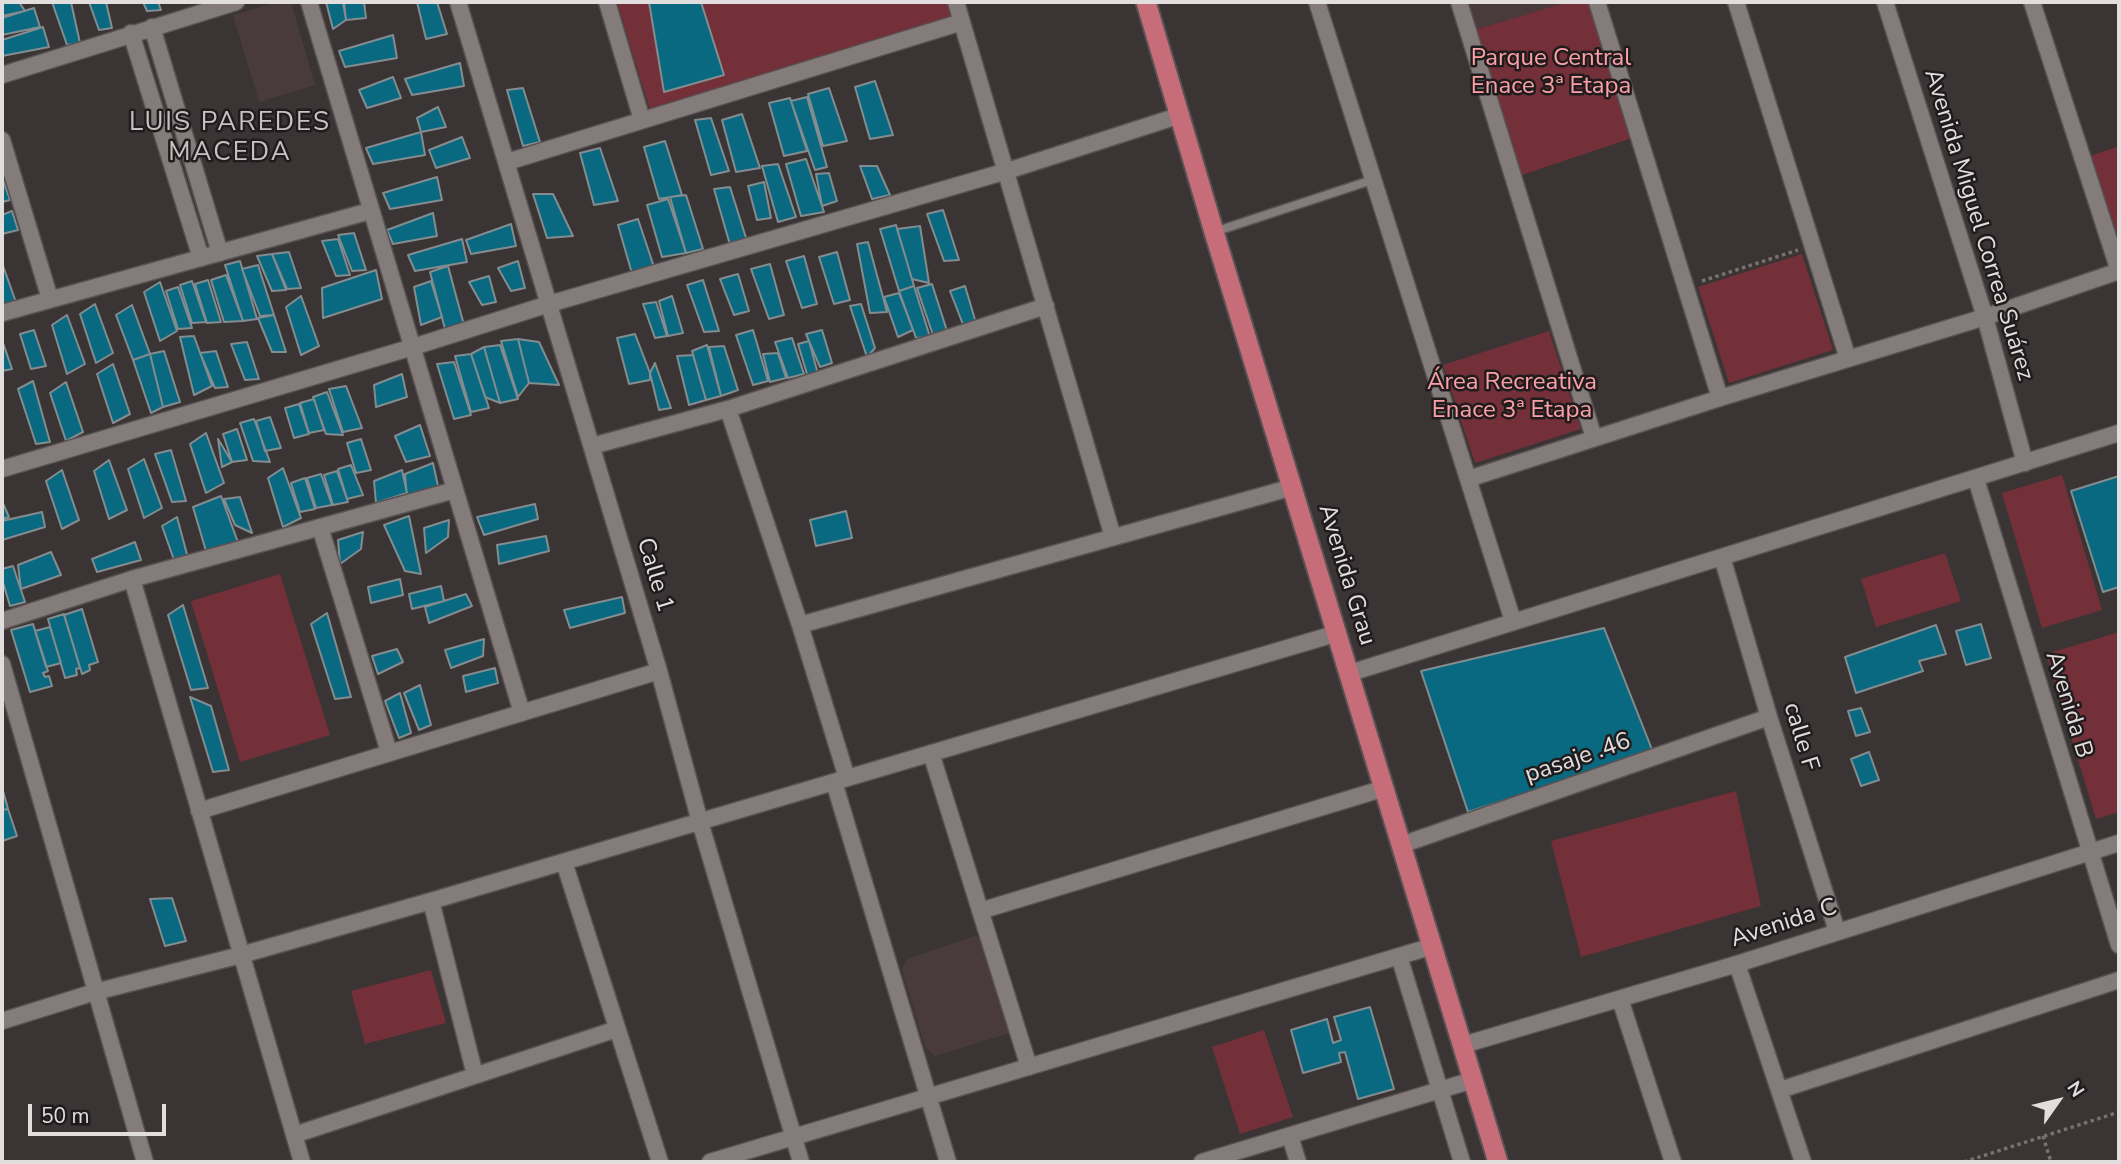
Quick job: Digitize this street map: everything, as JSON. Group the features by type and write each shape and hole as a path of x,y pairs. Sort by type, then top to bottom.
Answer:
{"main road":[{"name":"Avenida Grau","path":"1146,2 1498,1162"}],"street":[{"path":"2,75 236,2"},
{"path":"309,2 522,713"},
{"name":"Calle 1","path":"458,2 659,671 700,822 801,1162"},
{"path":"607,2 642,120"},
{"path":"956,2 1113,537"},
{"path":"1317,2 1513,621"},
{"path":"1459,2 1594,438"},
{"path":"1597,2 1720,398"},
{"path":"1735,2 1848,359"},
{"name":"Avenida Miguel Correa Suárez","path":"1885,2 1985,317 2025,463"},
{"path":"1468,479 1985,317 2119,271 2032,2"},
{"path":"507,162 962,22"},
{"path":"152,27 220,253"},
{"path":"131,33 201,258"},
{"path":"2,469 549,304 1007,171 1181,115"},
{"path":"2,140 50,299"},
{"path":"2,313 370,211"},
{"path":"592,446 727,409 1046,306"},
{"path":"727,409 800,625 927,1096 948,1162"},
{"path":"1350,673 2119,433"},
{"name":"Avenida B","path":"1976,479 2119,945"},
{"path":"800,625 1293,488"},
{"path":"2,621 132,579 454,490"},
{"path":"320,527 389,752"},
{"name":"calle F","path":"1722,557 1769,717 1838,930"},
{"path":"132,579 302,1162"},
{"path":"2,1021 96,992 242,955 431,901 1338,633"},
{"path":"2,664 145,1162"},
{"path":"199,811 659,671"},
{"name":"pasaje .46","path":"1401,845 1769,717"},
{"path":"931,753 1028,1068"},
{"path":"980,911 1385,788"},
{"name":"Avenida C","path":"1463,1045 1737,964 1838,930 2119,844"},
{"path":"564,862 660,1162"},
{"path":"431,901 475,1075"},
{"path":"710,1162 1433,946"},
{"path":"1399,956 1462,1162"},
{"path":"1737,964 1804,1162"},
{"path":"1780,1090 2119,980"},
{"path":"1620,999 1673,1162"},
{"path":"294,1135 617,1029"},
{"path":"1202,1162 1473,1080"},
{"path":"1290,1136 1298,1162"}],"lane":[{"path":"1214,232 1372,180"}],"path":[{"path":"1686,286 1812,246"},
{"path":"1964,1162 2119,1112"},
{"path":"2043,1136 2051,1162"}],"shaded area":[{"path":"277,2 291,2 315,85 259,102 233,15"},
{"path":"1463,2 1567,2 1471,31"},
{"path":"975,936 987,940 1013,1032 935,1056 925,1047 902,970 907,959"}],"green space":[{"path":"617,2 947,2 953,25 650,110"},
{"name":"Parque Central Enace 3ª Etapa","path":"1567,2 1597,2 1635,137 1519,176 1471,31"},
{"path":"2119,146 2119,245 2090,156"},
{"path":"1802,254 1833,350 1729,383 1698,287"},
{"name":"Área Recreativa Enace 3ª Etapa","path":"1549,331 1581,429 1475,463 1443,365"},
{"path":"2062,475 2102,610 2042,628 2002,493"},
{"path":"1945,553 1961,601 1876,627 1861,579"},
{"path":"280,574 330,735 240,762 191,601"},
{"path":"2119,632 2119,812 2096,819 2046,654"},
{"path":"1736,791 1761,906 1581,957 1551,841"},
{"path":"431,970 446,1023 365,1044 351,991"},
{"path":"1264,1030 1293,1117 1240,1134 1212,1047"}],"building":[{"path":"2,2 19,2 25,11 2,16"},
{"path":"52,2 71,2 80,43 67,45"},
{"path":"89,2 106,2 112,28 99,30"},
{"path":"143,2 158,2 161,10 147,11"},
{"path":"326,2 343,2 346,20 333,29"},
{"path":"344,2 364,2 366,18 346,20"},
{"path":"417,2 437,2 447,34 426,39"},
{"path":"649,2 701,2 724,75 664,92"},
{"path":"34,8 40,27 2,35 2,18"},
{"path":"43,27 49,47 2,56 2,40"},
{"path":"393,35 397,58 345,67 339,51"},
{"path":"460,63 464,86 412,95 405,79"},
{"path":"393,77 401,98 367,108 359,90"},
{"path":"875,81 893,135 870,139 855,87"},
{"path":"523,88 540,142 523,146 507,90"},
{"path":"829,88 847,141 823,146 808,94"},
{"path":"807,97 827,167 815,170 791,101"},
{"path":"790,98 807,151 784,156 769,103"},
{"path":"438,107 446,127 421,132 417,118"},
{"path":"742,114 760,168 736,172 722,120"},
{"path":"711,118 729,171 711,175 695,120"},
{"path":"421,132 425,155 373,164 366,148"},
{"path":"462,137 470,158 436,168 429,150"},
{"path":"665,141 682,195 659,199 644,147"},
{"path":"600,148 618,201 594,205 580,153"},
{"path":"806,159 824,212 801,216 786,164"},
{"path":"778,164 796,217 778,222 762,166"},
{"path":"860,166 877,166 890,195 872,199"},
{"path":"829,173 837,201 822,206 816,174"},
{"path":"437,177 442,200 390,209 383,193"},
{"path":"2,181 10,200 2,202"},
{"path":"764,182 771,218 757,220 748,186"},
{"path":"730,187 747,241 730,245 714,189"},
{"path":"533,194 553,194 573,236 547,238"},
{"path":"686,195 703,249 686,253 670,197"},
{"path":"668,199 686,253 662,257 647,205"},
{"path":"943,210 959,260 944,261 927,214"},
{"path":"12,211 18,230 2,234 2,215"},
{"path":"433,213 437,236 393,244 387,230"},
{"path":"638,219 656,273 633,277 618,225"},
{"path":"511,224 516,246 471,254 466,240"},
{"path":"896,225 914,286 899,291 880,229"},
{"path":"920,226 929,283 912,279 897,229"},
{"path":"354,233 366,270 352,271 338,235"},
{"path":"338,239 350,275 336,276 322,241"},
{"path":"462,239 467,262 415,271 408,255"},
{"path":"868,242 887,312 870,313 857,244"},
{"path":"289,252 301,288 287,289 272,254"},
{"path":"837,252 850,300 834,304 819,257"},
{"path":"272,254 286,290 272,291 257,256"},
{"path":"804,256 817,304 802,308 786,261"},
{"path":"240,261 257,319 243,321 225,265"},
{"path":"518,261 525,288 511,291 498,268"},
{"path":"2,263 17,305 2,311"},
{"path":"770,264 784,315 769,319 751,269"},
{"path":"258,265 274,315 260,316 242,269"},
{"path":"448,266 464,325 445,329 430,272"},
{"path":"376,270 382,299 323,318 322,288"},
{"path":"738,274 749,311 734,315 720,279"},
{"path":"226,275 243,321 224,322 211,280"},
{"path":"489,276 496,302 482,305 469,282"},
{"path":"208,280 221,322 207,323 195,284"},
{"path":"703,280 719,331 704,332 687,285"},
{"path":"192,281 206,322 192,323 180,285"},
{"path":"431,281 442,317 421,325 414,287"},
{"path":"160,282 177,331 160,341 144,292"},
{"path":"932,284 948,334 933,335 917,288"},
{"path":"914,286 930,337 916,338 899,291"},
{"path":"965,286 976,323 964,327 950,291"},
{"path":"178,287 192,328 178,329 166,291"},
{"path":"899,293 913,330 898,337 884,297"},
{"path":"301,296 319,346 301,355 286,307"},
{"path":"672,296 683,333 668,336 659,301"},
{"path":"656,302 667,336 655,338 643,304"},
{"path":"95,304 113,353 96,363 80,314"},
{"path":"861,304 875,348 867,357 850,306"},
{"path":"132,305 150,354 133,360 116,315"},
{"path":"67,315 85,364 67,374 52,325"},
{"path":"274,315 286,352 272,352 258,318"},
{"path":"34,330 46,366 31,369 20,334"},
{"path":"753,330 768,381 753,385 736,335"},
{"path":"822,330 832,363 820,367 806,334"},
{"path":"635,334 650,373 650,380 629,384 617,338"},
{"path":"194,336 212,386 194,395 180,337"},
{"path":"792,338 804,374 788,378 775,342"},
{"path":"518,339 529,383 518,397 501,341"},
{"path":"518,339 539,342 559,385 529,383"},
{"path":"2,340 12,369 2,371"},
{"path":"809,341 818,374 807,374 798,344"},
{"path":"247,342 259,379 245,380 231,344"},
{"path":"500,345 518,399 500,403 484,347"},
{"path":"707,345 721,396 706,400 692,351"},
{"path":"724,346 738,390 721,396 709,347"},
{"path":"484,347 500,403 485,397 471,354"},
{"path":"164,351 180,402 163,407 150,354"},
{"path":"216,351 228,387 215,388 200,353"},
{"path":"778,353 786,378 770,382 763,354"},
{"path":"150,354 163,407 151,413 133,360"},
{"path":"471,354 489,408 471,412 455,356"},
{"path":"693,355 706,400 689,405 677,356"},
{"path":"454,362 471,415 454,419 437,364"},
{"path":"655,363 671,408 659,410 650,373"},
{"path":"113,364 130,414 113,423 97,374"},
{"path":"402,374 407,397 376,407 374,385"},
{"path":"33,381 50,442 36,444 18,389"},
{"path":"66,382 83,432 66,441 50,393"},
{"path":"346,386 362,428 343,432 329,389"},
{"path":"327,392 343,435 326,434 313,397"},
{"path":"314,399 324,430 309,433 300,403"},
{"path":"299,404 309,434 294,438 285,408"},
{"path":"270,417 281,448 265,451 256,421"},
{"path":"254,419 270,462 253,461 240,423"},
{"path":"420,425 430,456 406,462 395,436"},
{"path":"237,429 247,460 232,462 223,434"},
{"path":"206,433 224,483 206,493 190,444"},
{"path":"218,439 232,462 222,467"},
{"path":"361,439 371,470 356,473 347,443"},
{"path":"171,450 186,501 172,502 155,454"},
{"path":"144,459 162,508 144,518 128,469"},
{"path":"109,460 127,510 109,519 94,471"},
{"path":"433,463 438,486 407,497 405,474"},
{"path":"351,465 363,495 347,499 338,469"},
{"path":"283,468 301,518 283,527 268,478"},
{"path":"62,470 79,520 62,529 46,481"},
{"path":"402,470 407,493 376,503 374,481"},
{"path":"337,471 348,502 333,505 324,475"},
{"path":"321,474 332,505 316,508 307,478"},
{"path":"2119,476 2119,587 2103,592 2071,491"},
{"path":"305,478 315,509 300,512 291,483"},
{"path":"221,496 239,545 208,558 193,507"},
{"path":"240,497 252,533 235,525 224,499"},
{"path":"2,501 9,517 2,519"},
{"path":"535,504 538,519 484,535 477,517"},
{"path":"846,511 852,538 816,546 810,520"},
{"path":"42,512 45,527 2,540 2,521"},
{"path":"409,516 421,574 405,571 384,525"},
{"path":"177,517 188,558 174,560 162,526"},
{"path":"449,520 448,537 426,553 424,528"},
{"path":"363,532 361,549 340,564 338,540"},
{"path":"546,536 549,551 499,564 497,545"},
{"path":"135,542 141,560 97,572 92,559"},
{"path":"51,552 61,575 21,589 18,565"},
{"path":"13,566 25,602 10,606 2,579 2,569"},
{"path":"400,579 403,595 371,603 368,587"},
{"path":"441,586 444,601 412,609 409,594"},
{"path":"466,594 472,606 429,623 425,607"},
{"path":"622,597 625,613 570,628 564,610"},
{"path":"183,605 208,688 191,690 168,615"},
{"path":"82,609 98,662 89,665 90,670 82,674 64,615"},
{"path":"327,613 351,697 335,699 311,624"},
{"path":"64,614 80,668 76,669 77,675 65,678 48,619"},
{"path":"33,624 48,671 43,673 45,677 49,676 52,686 30,692 11,630"},
{"path":"1981,624 1991,658 1966,665 1956,631"},
{"path":"1936,625 1946,654 1919,661 1923,671 1856,693 1845,657"},
{"path":"50,627 61,663 46,667 35,631"},
{"path":"1604,628 1653,752 1468,812 1421,671"},
{"path":"484,639 483,656 451,668 445,650"},
{"path":"397,649 403,662 378,674 372,656"},
{"path":"495,668 498,683 466,692 463,676"},
{"path":"420,685 431,725 419,730 404,693"},
{"path":"400,693 411,733 399,738 385,701"},
{"path":"190,697 211,706 229,770 213,772"},
{"path":"1861,708 1870,732 1856,736 1848,711"},
{"path":"1869,752 1879,780 1861,786 1851,759"},
{"path":"2,787 8,809 2,810"},
{"path":"8,809 17,836 2,841 2,810"},
{"path":"172,898 186,941 165,946 150,899"},
{"path":"1370,1007 1394,1089 1358,1099 1345,1052 1339,1053 1341,1062 1303,1073 1291,1030 1327,1019 1333,1043 1341,1040 1334,1017"}],"district":[{"name":"LUIS PAREDES MACEDA","path":"230,139"}]}
